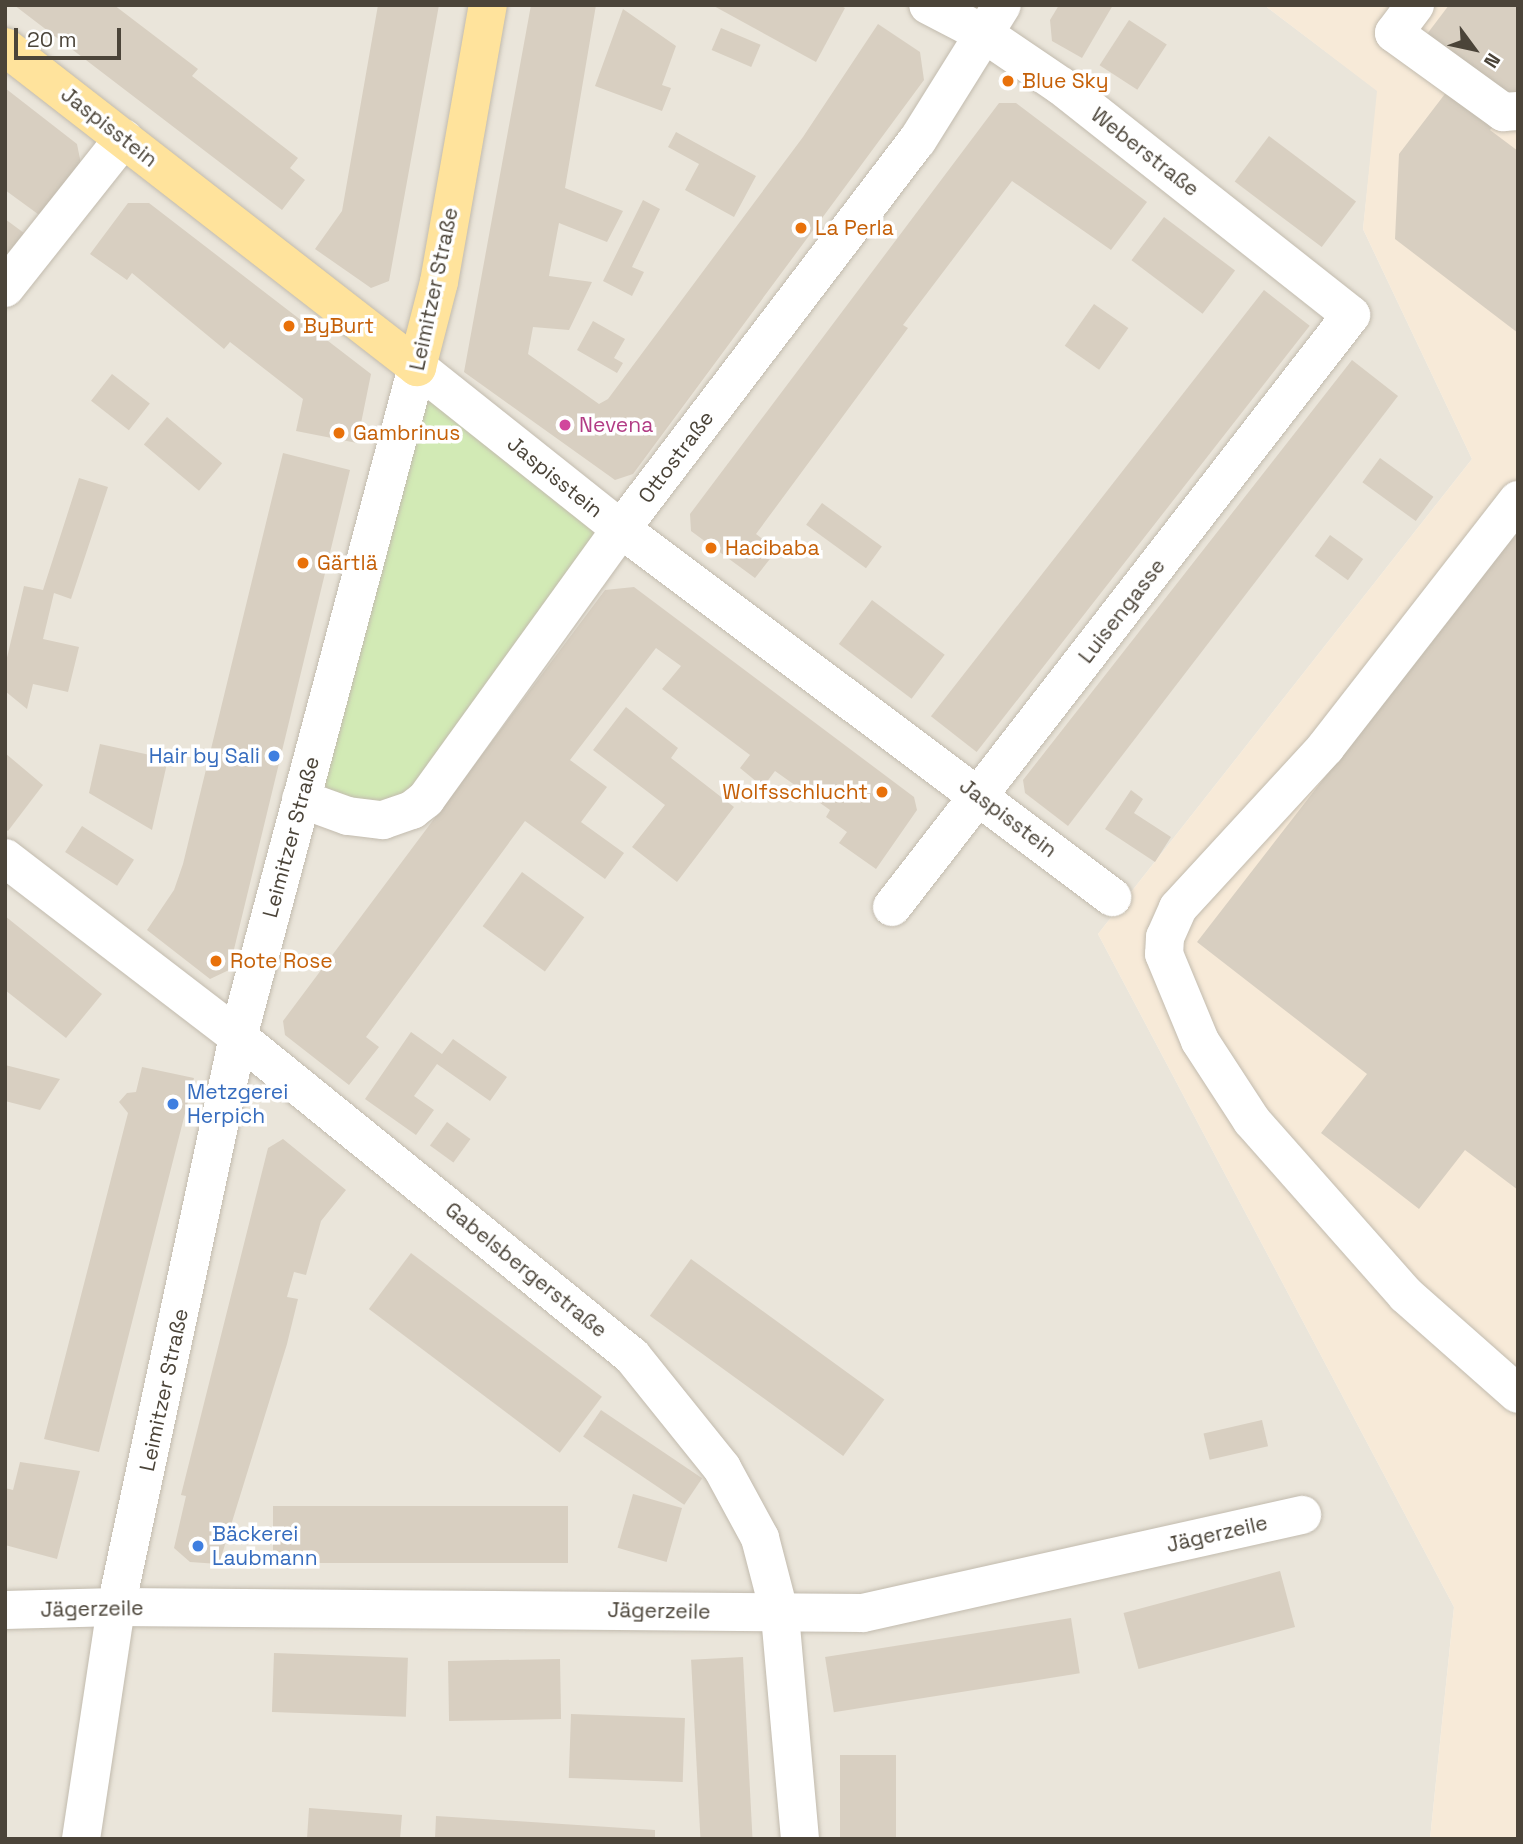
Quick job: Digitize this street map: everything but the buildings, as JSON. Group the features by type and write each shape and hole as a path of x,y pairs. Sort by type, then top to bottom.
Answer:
{"main road":[{"name":"Leimitzer Straße","path":"417,367 439,282 488,5"},
{"name":"Jaspisstein","path":"5,47 417,367"}],"street":[{"name":"Weberstraße","path":"928,5 994,20 1061,86 1351,315"},
{"path":"1400,14 1503,112 1518,111"},
{"name":"Ottostraße","path":"300,799 366,820 399,816 419,804 621,529 917,141 994,20"},
{"path":"5,288 124,138"},
{"name":"Luisengasse","path":"892,907 1351,315"},
{"name":"Jaspisstein","path":"417,367 621,529 1112,897"},
{"name":"Leimitzer Straße","path":"81,1839 116,1607 238,1037 417,367"},
{"path":"1518,500 1326,747 1178,908 1165,937 1164,954 1200,1041 1252,1121 1406,1295 1518,1394"},
{"name":"Gabelsbergerstraße","path":"5,858 238,1037 632,1356 722,1468 760,1538 780,1615 800,1839"},
{"name":"Jägerzeile","path":"5,1610 116,1607 651,1610 780,1615 863,1613 1303,1515"}],"shaded area":[{"path":"5,5 1264,5 1378,91 1363,229 1472,459 1098,934 1454,1607 1430,1839 5,1839"},
{"path":"1264,5 1518,5 1518,1839 1430,1839 1454,1607 1098,934 1472,459 1363,229 1377,91"}],"green space":[{"path":"414,372 616,530 436,782 391,807 306,798"}],"place":[{"name":"Blue Sky","path":"1008,81"},
{"name":"La Perla","path":"801,228"},
{"name":"ByBurt","path":"289,326"},
{"name":"Nevena","path":"565,425"},
{"name":"Gambrinus","path":"339,433"},
{"name":"Hacibaba","path":"711,548"},
{"name":"Gärtlä","path":"303,563"},
{"name":"Hair by Sali","path":"274,756"},
{"name":"Wolfsschlucht","path":"882,792"},
{"name":"Rote Rose","path":"216,961"},
{"name":"Metzgerei Herpich","path":"173,1104"},
{"name":"Bäckerei Laubmann","path":"198,1546"}]}
